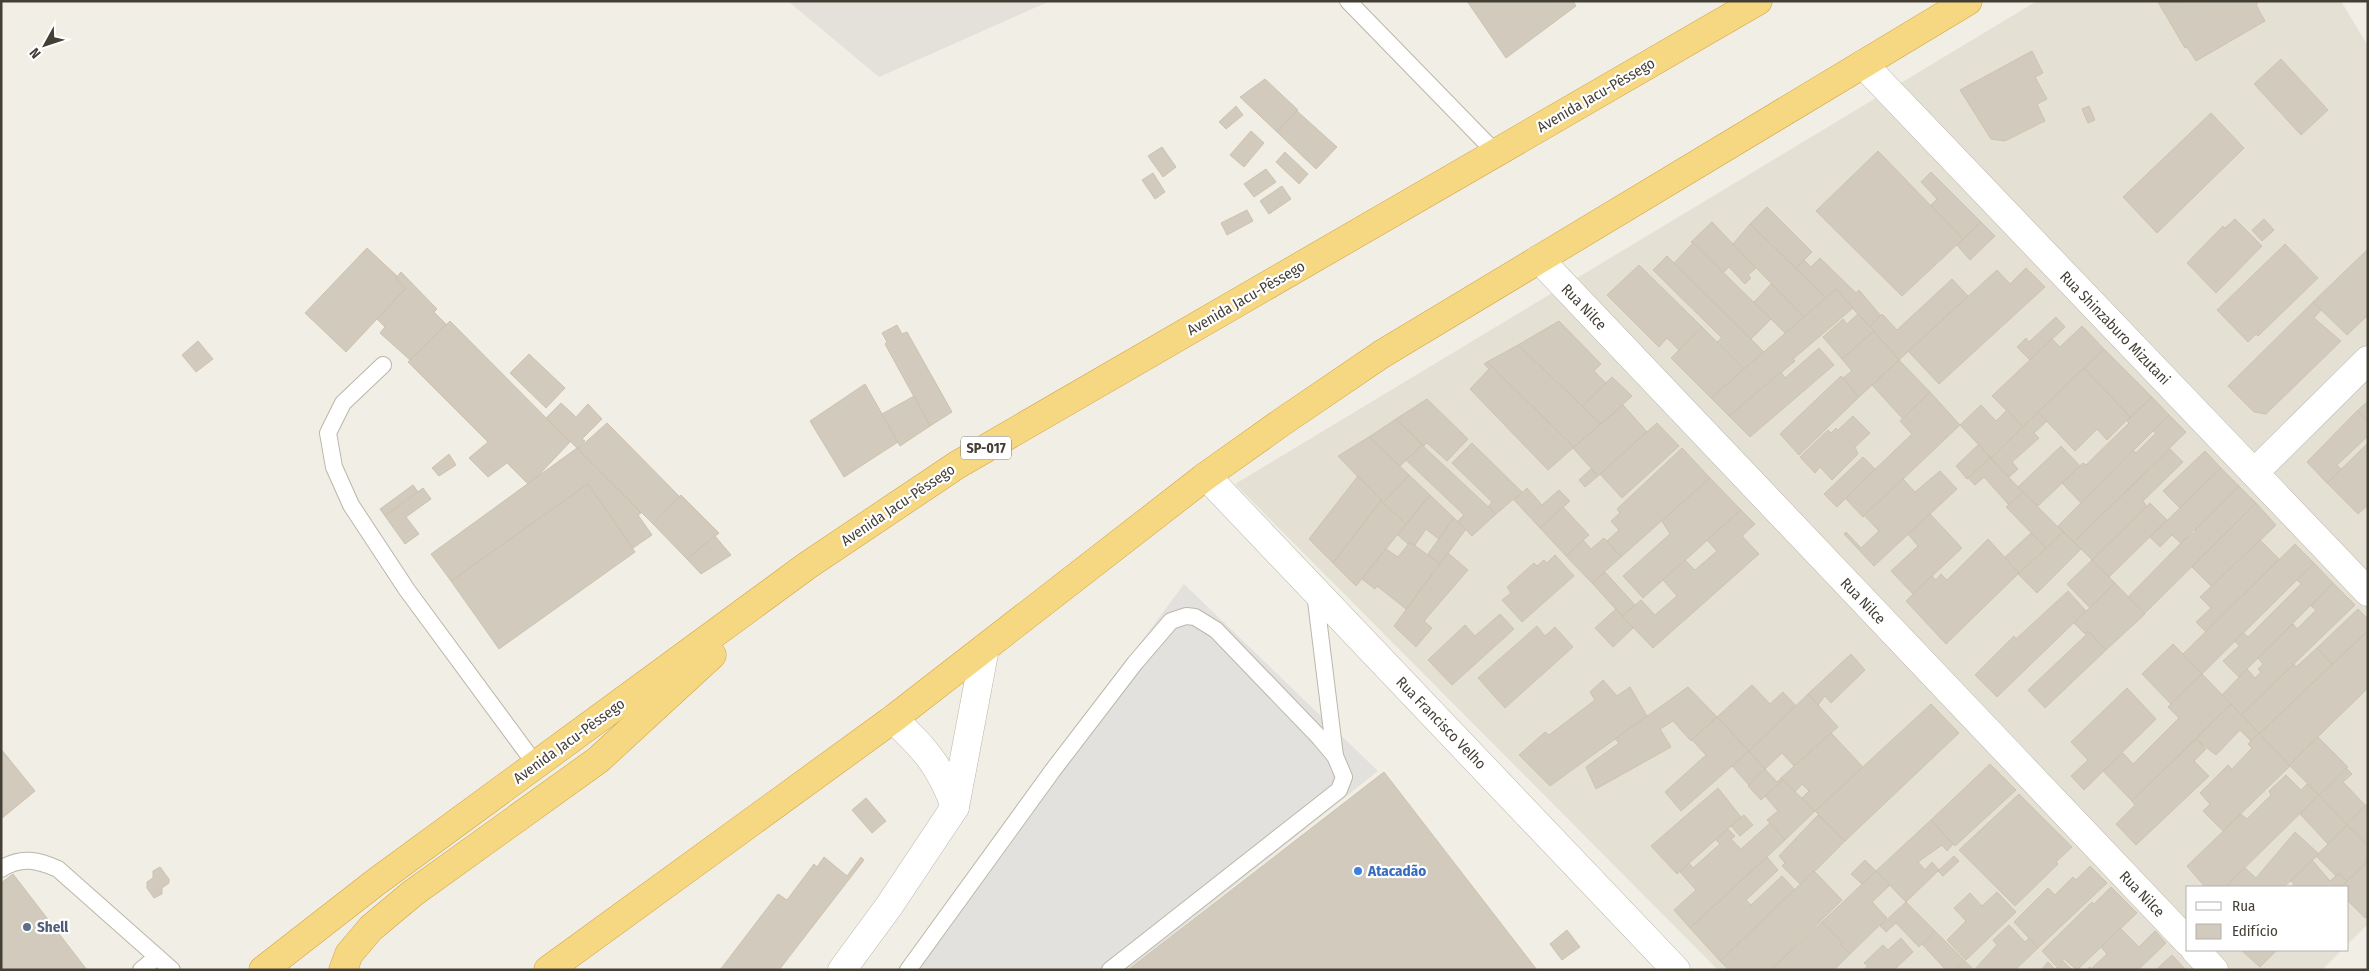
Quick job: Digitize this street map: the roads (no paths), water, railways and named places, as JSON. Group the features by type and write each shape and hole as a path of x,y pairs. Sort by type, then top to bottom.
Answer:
{"highway":[{"name":"Avenida Jacu-Pêssego","path":"263,970 376,882 808,565 957,465 1758,1"},
{"path":"548,970 893,719 1206,476 1382,354 1968,1"},
{"path":"343,970 349,954 371,928 413,893 598,760 808,565"}],"street":[{"name":"Rua Shinzaburo Mizutani","path":"1863,64 2368,592"},
{"name":"Rua Nilce","path":"1539,259 2186,940"},
{"path":"2254,473 2368,360"},
{"name":"Rua Francisco Velho","path":"1206,476 1676,970"},
{"path":"842,970 889,906 955,807 985,648"},
{"path":"893,719 916,740 939,769 955,807"},
{"path":"2196,951 2214,970"}],"lane":[{"path":"1348,1 1496,154"},
{"path":"383,365 343,403 328,433 334,467 352,505 407,590 536,765"},
{"path":"1110,970 1338,790 1344,777 1335,756 1315,590"},
{"path":"908,970 1053,770 1135,663 1177,617 1195,617 1216,630 1335,756"},
{"path":"1,869 11,862 37,860 58,869 172,970"},
{"path":"141,970 157,957"}],"place":[{"name":"Atacadão","path":"1358,871"},
{"name":"Shell","path":"27,927"}]}
